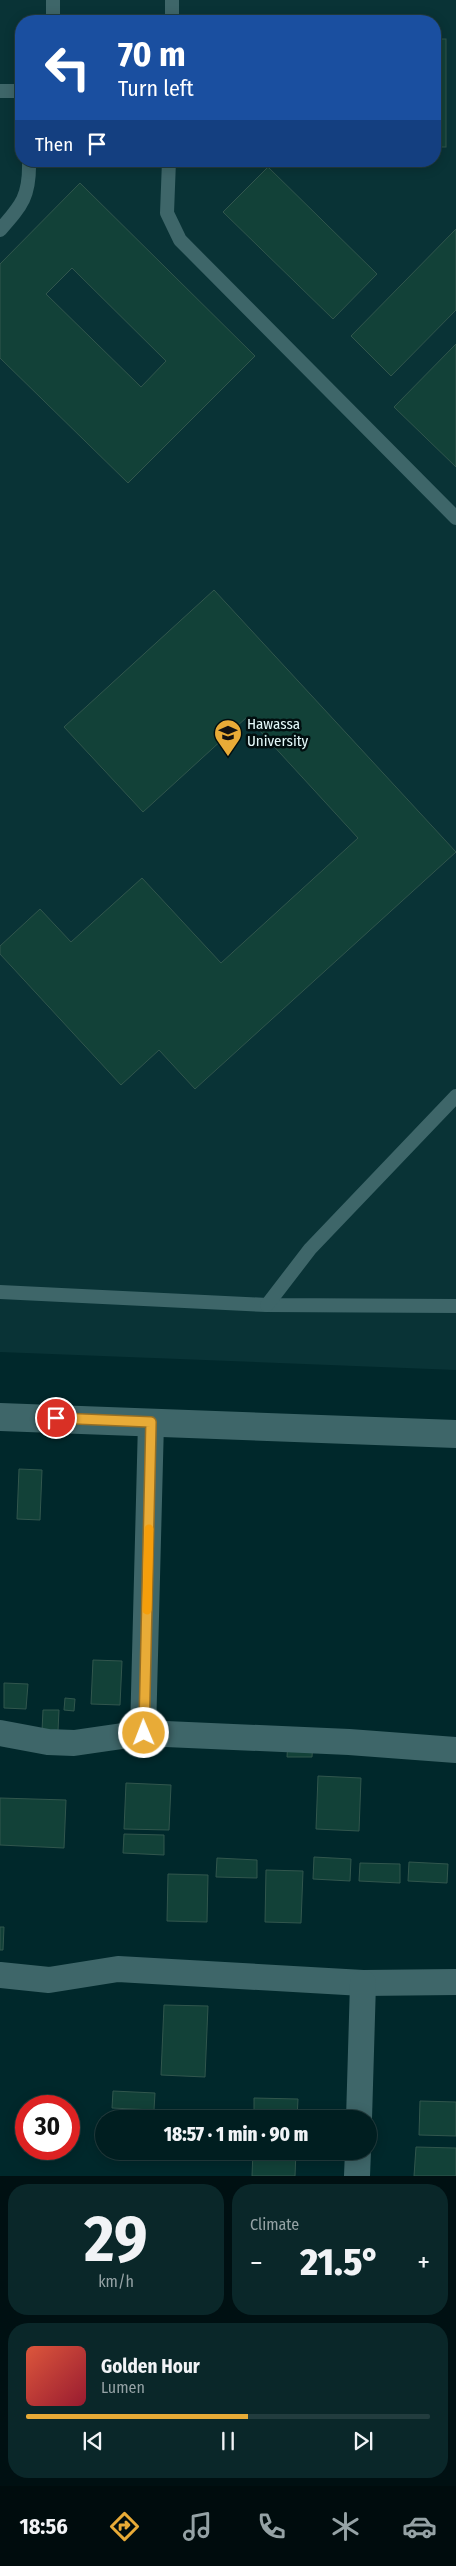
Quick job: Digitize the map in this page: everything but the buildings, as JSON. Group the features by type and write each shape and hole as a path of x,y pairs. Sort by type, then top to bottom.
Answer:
{"street":[{"path":"0,1417 456,1434"},
{"path":"144,1733 151,1422"},
{"path":"0,1733 48,1742 74,1743 144,1733 349,1742 456,1750"},
{"path":"0,1975 49,1980 118,1969 363,1982 456,1982"},
{"path":"359,2110 363,1982"},
{"path":"357,2176 358,2160"}],"lane":[{"path":"53,0 53,15"},
{"path":"172,0 172,15"},
{"path":"0,91 15,91"},
{"path":"0,230 22,205 29,177 28,167"},
{"path":"168,167 167,213 180,240 456,518"},
{"path":"267,1305 310,1248 456,1096"},
{"path":"0,1292 267,1305 456,1306"}],"shaded area":[{"name":"Hawassa University","path":"0,0 456,0 456,1370 0,1352"}],"slow traffic":[{"path":"147,1610 149,1529"}],"place":[{"name":"Hawassa University","path":"228,757"}],"route":[{"path":"56,1418 151,1422 143,1705 144,1733"}]}
